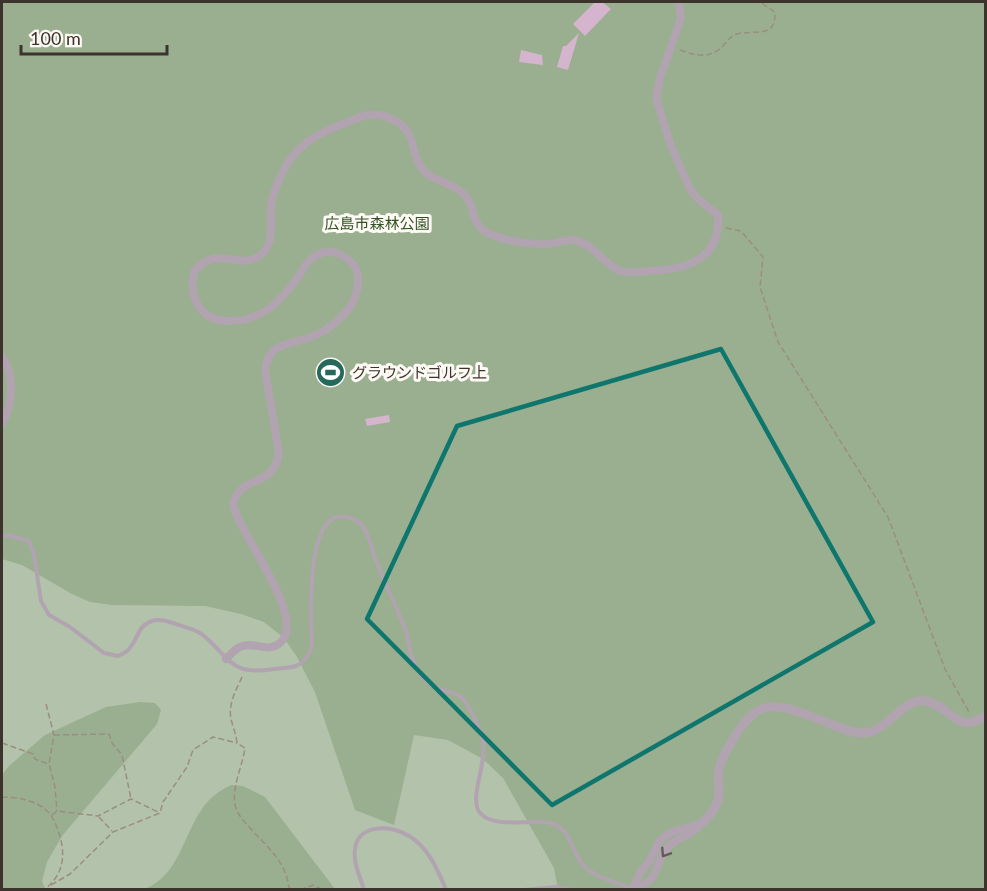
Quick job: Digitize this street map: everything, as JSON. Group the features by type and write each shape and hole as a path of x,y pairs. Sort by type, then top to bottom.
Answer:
{"street":[{"path":"226,659 240,647 248,644 265,649 278,646 288,627 270,574 233,504 241,488 260,481 268,475 275,468 278,460 279,453 265,370 266,362 273,351 280,346 318,334 336,321 352,304 356,296 358,278 351,261 340,254 330,251 320,254 308,262 283,297 269,310 251,318 230,321 211,317 200,308 192,290 195,270 210,258 242,261 263,253 271,234 271,203 288,161 306,142 327,130 367,115 380,115 391,119 405,129 411,137 423,171 459,190 466,197 476,224 483,231 495,237 548,244 570,240 588,245 620,271 667,271 693,264 709,250 718,234 718,215 697,198 684,177 656,98 657,87 681,18 679,2"},
{"path":"2,357 7,363 10,374 8,409 2,423"},
{"path":"633,889 650,880 661,855 668,846 694,833 715,806 719,791 719,768 725,754 740,728 757,710 771,707 787,709 862,733 877,730 913,702 926,701 963,723 976,722 986,715"}],"lane":[{"path":"2,537 8,535 29,541 34,555 41,601 49,615 104,652 118,656 128,651 136,634 145,624 154,620 166,620 202,634 235,667 258,672 296,666 307,657 312,639 313,568 318,543 324,528 332,518 345,517 356,520 364,528 407,634 411,657 419,675 428,683 463,699 476,724 484,752 476,803 478,811 484,817 500,821 521,824 542,821 555,824 566,831 579,860 587,869 603,878 633,889"},
{"path":"364,890 355,864 355,848 358,840 370,829 382,827 408,835 422,847 432,860 446,890"},
{"path":"614,890 619,884"},
{"path":"525,890 556,887 574,890"}],"path":[{"path":"670,48 707,56 716,52 737,34 761,33 768,30 773,24 775,12 760,2"},
{"path":"719,228 741,231 763,257 760,287 778,342 888,517 945,669 969,713"},
{"path":"237,743 231,718 232,699 244,670"},
{"path":"46,704 54,735 49,764 55,787 57,811"},
{"path":"54,735 110,734 112,743 122,755 131,799"},
{"path":"160,813 163,802 187,767 193,750 213,737 237,743 245,748 237,779 235,806 241,817 282,863 288,875 289,888 295,890"},
{"path":"2,744 33,754 36,759 49,764"},
{"path":"2,796 29,801 46,809 54,819 64,847 58,875 51,885"},
{"path":"131,799 160,813"},
{"path":"51,815 57,811 98,816 131,799"},
{"path":"44,890 70,874 113,832 160,813"},
{"path":"98,816 113,832"},
{"path":"300,890 313,885 324,890"}],"highlighted area":[{"path":"721,349 873,622 552,805 367,619 457,426"}],"green space":[{"name":"広島市森林公園","path":"2,2 985,2 985,889 558,889 554,868 503,778 483,759 448,740 414,735 394,825 355,810 315,692 297,657 284,638 264,622 205,606 112,605 90,602 22,565 2,559"},
{"path":"97,453 667,889 2,890 2,491"},
{"path":"140,702 155,703 161,710 157,724 62,836 47,862 42,881 45,889 2,889 2,775 9,766 45,735 106,707"},
{"path":"231,785 243,786 265,797 335,889 145,889 156,883 173,865 205,805 215,795"}],"building":[{"path":"595,2 602,2 611,9 585,36 573,24"},
{"path":"579,33 568,70 557,67 563,46 566,46"},
{"path":"521,50 542,55 543,65 519,62"},
{"path":"389,415 390,422 367,426 365,419"}],"place":[{"name":"グラウンドゴルフ上","path":"331,372"}]}
